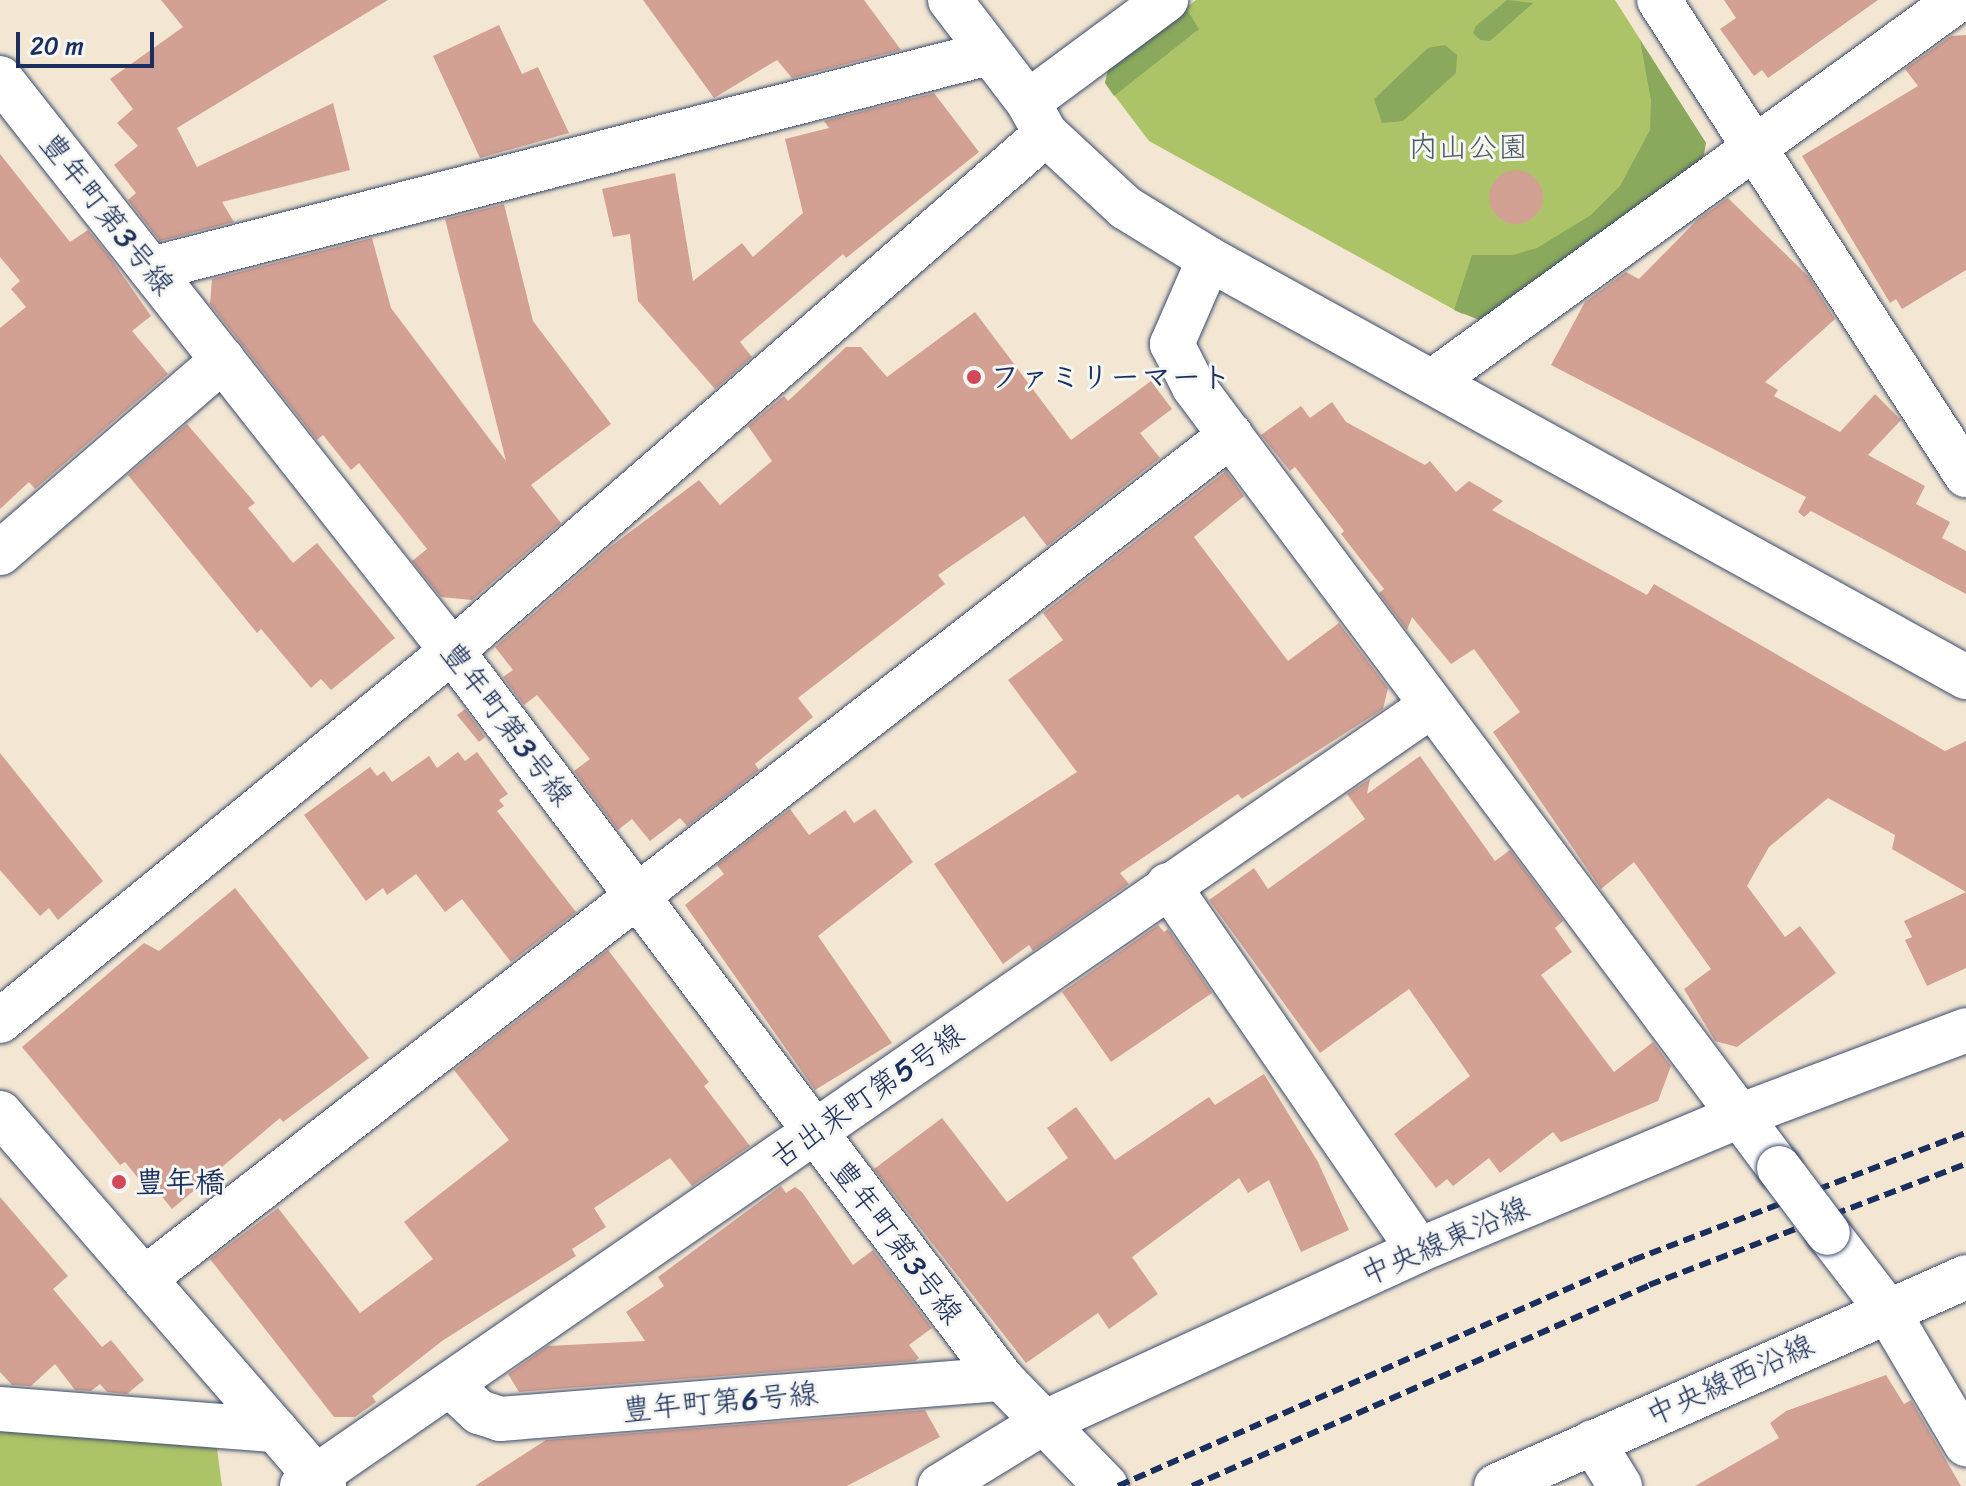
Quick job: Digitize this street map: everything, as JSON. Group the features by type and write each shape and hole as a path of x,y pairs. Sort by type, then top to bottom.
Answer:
{"street":[{"path":"950,0 1037,118 1126,208 1209,259 1966,677"},
{"path":"0,1021 452,651 1166,0"},
{"path":"1659,0 1756,151 1960,451"},
{"path":"1433,381 1756,151 1958,0"},
{"path":"151,269 989,53"},
{"name":"豊年町第3号線","path":"0,78 452,651 1002,1379 1041,1424 1102,1482"},
{"path":"1209,259 1172,344 1194,387 1887,1310 1966,1444"},
{"path":"0,553 223,360"},
{"path":"144,1279 635,894 1231,435"},
{"name":"古出来町第5号線","path":"314,1483 1168,885 1431,706"},
{"path":"1168,885 1419,1250"},
{"name":"中央線東沿線","path":"940,1486 1041,1424 1419,1250 1739,1116 1966,1030"},
{"path":"0,1113 276,1430 314,1483"},
{"name":"中央線西沿線","path":"1496,1486 1966,1277"},
{"name":"豊年町第6号線","path":"450,1385 479,1412 500,1419 1002,1379"},
{"path":"0,1409 276,1430"},
{"path":"1593,1442 1620,1486"}],"green space":[{"name":"内山公園","path":"1196,0 1615,0 1706,143 1462,314 1149,141 1105,83 1109,66"},
{"path":"1507,0 1533,3 1490,41 1480,40 1473,33 1476,26"},
{"path":"1186,8 1199,29 1114,96 1105,83 1109,66"},
{"path":"1640,40 1706,143 1703,160 1482,321 1454,310 1472,255 1513,255 1537,248 1591,215 1620,186 1650,130 1651,100"},
{"path":"1445,45 1457,55 1456,73 1403,121 1382,123 1374,99 1428,48"},
{"path":"0,1416 215,1434 222,1486 0,1486"}],"building":[{"path":"161,0 388,0 177,128 197,167 333,103 350,170 222,202 234,222 160,241 128,200 136,193 114,165 138,146 117,123 133,109 110,79 183,27"},
{"path":"643,0 864,0 901,50 792,78 777,60 714,98"},
{"path":"1724,0 1878,0 1768,78 1762,70 1754,76 1720,29 1736,18"},
{"path":"499,25 522,74 538,67 569,133 480,158 433,56"},
{"path":"1966,35 1966,270 1902,309 1896,299 1890,303 1802,156 1918,86 1905,69 1951,36"},
{"path":"934,93 979,152 846,258 843,254 740,342 752,357 715,389 638,301 630,234 613,237 602,189 675,173 693,281 742,243 753,257 803,213 785,139 829,128 824,121"},
{"path":"0,154 70,242 88,230 109,256 151,316 132,331 168,374 35,489 29,482 0,509 0,328 26,307 11,289 20,281 0,257"},
{"path":"1516,170 1535,178 1543,197 1535,216 1516,224 1497,216 1489,197 1497,178"},
{"path":"1728,198 1808,276 1835,319 1765,382 1778,390 1774,396 1840,432 1875,394 1901,420 1868,455 1925,486 1916,504 1950,522 1942,538 1966,551 1966,594 1811,511 1804,517 1798,512 1806,497 1551,365 1585,302 1626,272 1639,279 1697,220"},
{"path":"504,204 533,321 611,424 531,485 561,523 472,600 441,597 412,561 427,549 359,463 351,470 323,435 317,440 210,304 212,279 372,238 391,308 506,461 445,219"},
{"path":"975,312 1071,440 1151,381 1172,409 1140,433 1160,458 1047,546 1024,516 938,575 945,584 798,698 813,717 755,764 759,770 687,826 680,818 650,841 632,819 618,830 574,771 590,759 537,695 524,705 503,677 513,670 495,647 610,547 699,480 720,505 772,461 748,426 784,396 788,401 846,347 861,347 887,377"},
{"path":"1332,402 1346,422 1425,465 1430,461 1456,492 1469,481 1503,501 1492,510 1647,595 1654,584 1945,751 1966,741 1966,892 1892,849 1895,835 1828,798 1769,847 1747,886 1785,937 1800,926 1836,973 1737,1047 1715,1041 1684,989 1711,969 1634,862 1601,889 1493,732 1520,712 1474,649 1451,664 1412,617 1407,630 1379,593 1384,589 1341,534 1344,531 1295,467 1290,471 1261,435 1301,406 1310,418"},
{"path":"187,424 255,503 248,508 293,563 317,543 395,638 331,690 321,679 311,688 261,629 257,633 128,475"},
{"path":"1226,471 1244,496 1194,537 1288,661 1339,623 1388,688 1383,709 1242,799 1238,794 1120,873 1129,884 1033,951 1029,945 1003,964 934,864 1077,772 1008,680 1063,640 1043,613"},
{"path":"465,709 485,737 479,742 457,715"},
{"path":"458,752 465,761 477,752 508,794 499,800 504,806 497,811 576,912 511,962 462,899 445,912 416,874 387,895 383,888 366,901 304,815 370,767 377,776 384,771 392,782 429,756 437,768"},
{"path":"0,753 103,881 58,920 49,908 40,916 0,870"},
{"path":"1420,756 1495,861 1510,850 1563,921 1555,928 1572,952 1541,975 1614,1072 1653,1042 1671,1066 1658,1101 1561,1142 1553,1132 1500,1173 1489,1158 1453,1186 1447,1179 1436,1188 1394,1134 1470,1076 1409,989 1320,1053 1209,900 1254,868 1268,889 1365,819 1347,794 1370,779 1367,794"},
{"path":"790,809 809,835 845,810 854,823 875,809 913,862 818,936 892,1043 815,1090 685,905 724,874 717,865"},
{"path":"235,888 369,1058 283,1122 280,1118 172,1209 144,1174 138,1178 125,1162 120,1165 22,1047 144,943 159,951"},
{"path":"1966,892 1966,968 1927,986 1905,940 1912,937 1904,921"},
{"path":"1158,925 1164,932 1168,929 1212,993 1111,1062 1062,992"},
{"path":"608,950 709,1082 704,1086 750,1146 692,1186 670,1158 594,1208 606,1227 572,1249 576,1256 442,1341 372,1396 376,1402 355,1417 334,1417 210,1259 278,1208 360,1313 433,1259 404,1222 509,1140 454,1070"},
{"path":"1264,1074 1318,1162 1349,1230 1301,1252 1269,1180 1248,1193 1239,1178 1132,1257 1158,1294 1109,1329 1098,1313 1026,1363 874,1169 942,1118 1007,1202 1068,1158 1047,1128 1076,1107 1115,1160 1209,1097 1215,1105"},
{"path":"781,1186 786,1193 795,1187 802,1192 853,1265 873,1250 932,1328 909,1345 919,1358 915,1361 519,1392 508,1374 548,1346 645,1341 626,1312 664,1286 658,1277"},
{"path":"0,1197 68,1276 53,1289 102,1347 111,1340 144,1380 127,1394 107,1392 100,1384 91,1391 75,1390 55,1364 31,1386 12,1385 0,1372"},
{"path":"1886,1375 1904,1404 1911,1400 1961,1486 1695,1486 1779,1438 1770,1423 1786,1411"},
{"path":"925,1410 940,1437 847,1486 475,1486 546,1440"}],"railway":[{"path":"1118,1486 1633,1260 1966,1133"},
{"path":"1192,1486 1649,1285 1966,1164"}],"place":[{"name":"ファミリーマート","path":"974,377"},
{"name":"豊年橋","path":"119,1182"}]}
